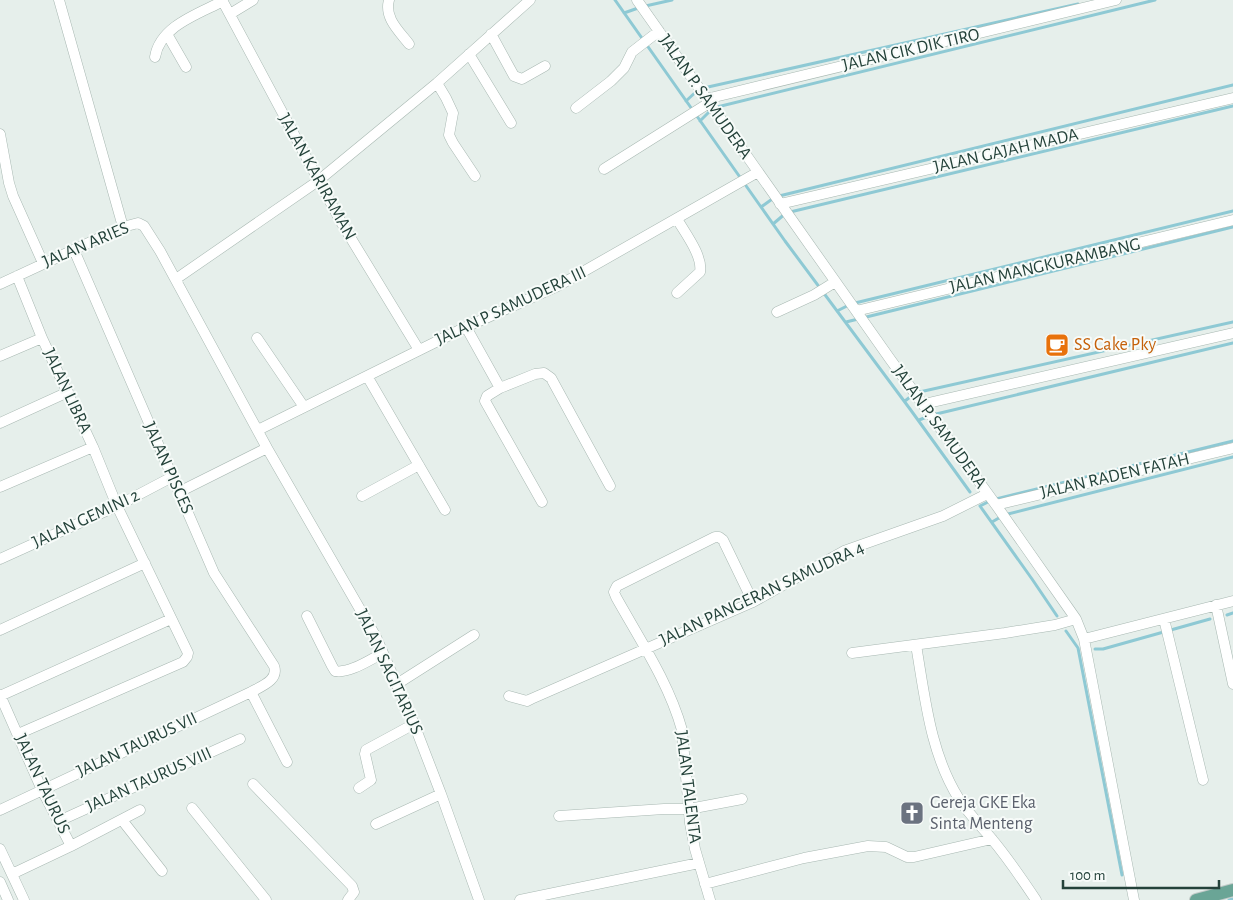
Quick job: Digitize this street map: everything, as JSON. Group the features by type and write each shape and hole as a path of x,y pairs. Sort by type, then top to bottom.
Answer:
{"main road":[{"path":"1196,900 1233,890"}],"street":[{"path":"59,0 123,227"},
{"path":"156,58 157,49 167,34 181,23 223,0"},
{"name":"JALAN KARIRAMAN","path":"223,0 318,181 361,256 419,350"},
{"path":"230,14 253,0"},
{"path":"389,0 386,10 390,19 409,44"},
{"path":"176,279 318,181 437,83 530,0"},
{"name":"JALAN P. SAMUDERA","path":"637,0 1076,619 1084,639 1134,900"},
{"name":"JALAN CIK DIK TIRO","path":"604,169 688,116 707,101 1116,0"},
{"path":"576,108 611,81 624,68 632,52 658,31"},
{"path":"167,34 186,67"},
{"path":"491,34 514,76 522,79 545,66"},
{"path":"469,54 511,123"},
{"path":"437,83 453,113 449,135 475,176"},
{"name":"JALAN GAJAH MADA","path":"780,204 1233,98"},
{"path":"0,134 1,152 13,196 43,263"},
{"name":"JALAN P SAMUDERA III","path":"258,430 466,327 558,286 758,172"},
{"path":"676,293 700,272 701,266 698,256 677,218"},
{"name":"JALAN MANGKURAMBANG","path":"856,311 1233,220"},
{"name":"JALAN ARIES","path":"0,284 123,227 138,223 144,226 151,235 176,279"},
{"name":"JALAN PISCES","path":"74,250 214,573 274,666 275,674 273,678"},
{"name":"JALAN LIBRA","path":"17,276 42,338 93,447 117,506 188,653 183,662 18,734"},
{"name":"JALAN SAGITARIUS","path":"176,279 267,448 376,636 414,724 479,900"},
{"path":"776,312 814,295 836,282"},
{"path":"466,327 500,388"},
{"path":"924,404 1233,333"},
{"path":"0,356 42,338"},
{"path":"257,338 304,407"},
{"path":"542,502 485,401 487,396 500,388 535,374 544,374 551,378 610,486"},
{"path":"367,376 445,510"},
{"path":"0,423 68,392"},
{"path":"0,487 93,447"},
{"path":"179,492 267,448"},
{"name":"JALAN RADEN FATAH","path":"996,504 1233,448"},
{"path":"362,496 419,465"},
{"name":"JALAN GEMINI 2","path":"0,559 117,506 172,477"},
{"name":"JALAN PANGERAN SAMUDRA 4","path":"509,696 526,701 531,700 753,602 844,552 943,516 987,494"},
{"name":"JALAN TALENTA","path":"710,900 698,863 690,824 680,724 673,703 614,592 617,586 719,537 753,602"},
{"path":"0,630 146,563"},
{"path":"1084,639 1233,601"},
{"path":"1216,605 1233,684"},
{"path":"308,616 335,670 344,671 363,664 383,652"},
{"path":"1164,618 1203,780"},
{"path":"0,696 171,619"},
{"path":"852,653 1013,632 1055,625 1076,619"},
{"path":"397,684 474,635"},
{"path":"916,645 926,704 940,760 958,798 992,839 1036,900"},
{"name":"JALAN TAURUS VII","path":"0,810 251,692 273,678"},
{"path":"251,692 287,762"},
{"name":"JALAN TAURUS","path":"0,696 42,790 71,846"},
{"path":"358,788 370,780 364,754 366,750 414,724"},
{"name":"JALAN TAURUS VIII","path":"59,822 240,739"},
{"path":"253,784 352,886 354,892 348,900"},
{"path":"376,824 441,794"},
{"path":"558,816 690,809 742,799"},
{"path":"192,808 266,900"},
{"path":"12,874 140,810"},
{"path":"122,820 162,871"},
{"path":"706,884 804,858 868,846 886,847 907,857 914,857 992,839"},
{"path":"0,849 24,900"},
{"path":"520,900 698,863"},
{"path":"0,882 8,900"}],"waterway":[{"path":"615,0 785,241 970,492"},
{"path":"624,13 672,0"},
{"path":"700,121 713,108 1155,0"},
{"path":"686,101 699,89 1078,4"},
{"path":"761,207 775,197 1233,85"},
{"path":"773,224 786,213 1233,106"},
{"path":"855,303 1233,211"},
{"path":"846,322 1233,227"},
{"path":"837,311 849,305"},
{"path":"905,401 915,393 1233,322"},
{"path":"919,420 932,415 1233,343"},
{"path":"1057,616 980,506 992,500 1233,441"},
{"path":"992,522 1004,515 1233,457"},
{"path":"1227,615 1233,613"},
{"path":"1095,649 1103,649 1210,619"},
{"path":"1066,631 1078,648 1122,875"},
{"path":"1229,900 1233,899"}],"place":[{"name":"SS Cake Pky","path":"1057,345"},
{"name":"Gereja GKE Eka Sinta Menteng","path":"912,813"}]}
